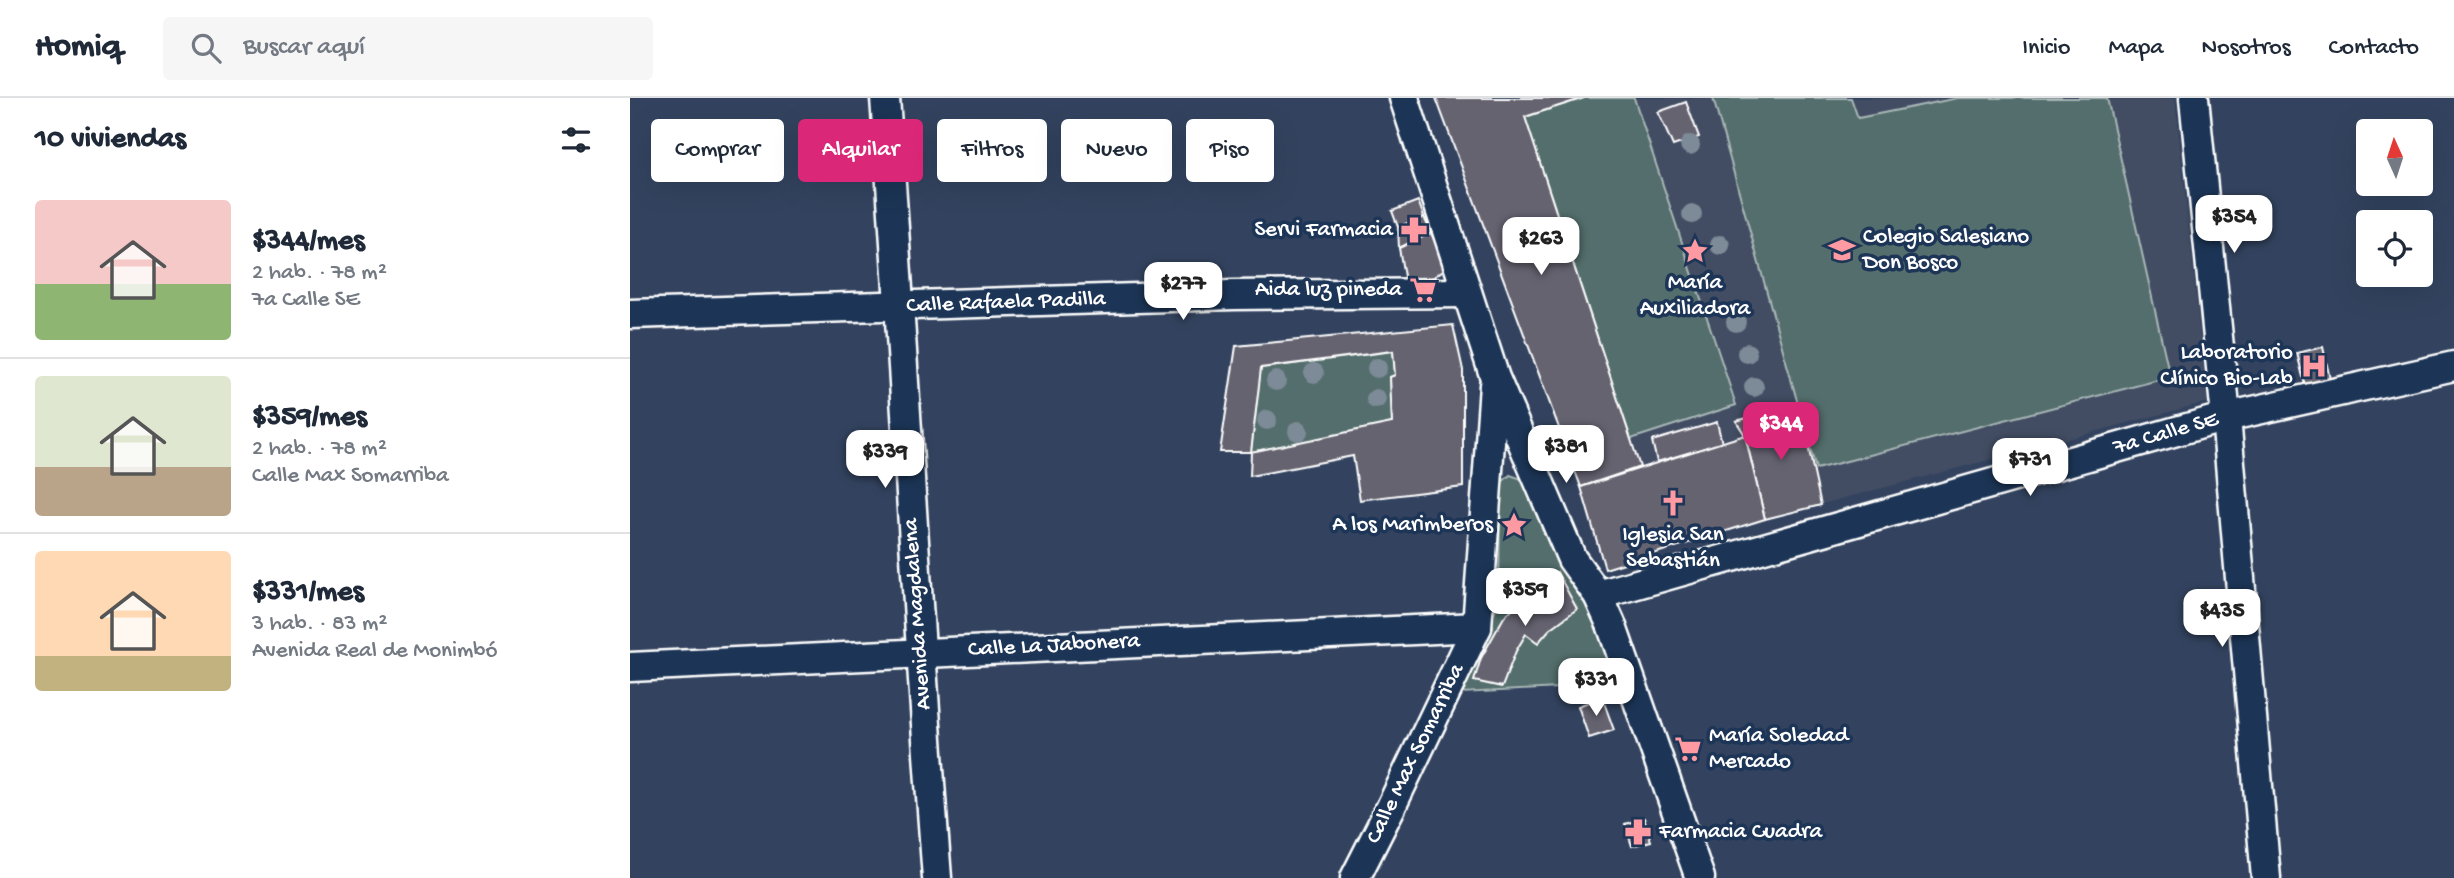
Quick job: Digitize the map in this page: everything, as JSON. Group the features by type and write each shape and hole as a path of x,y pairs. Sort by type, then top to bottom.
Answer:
{"street":[{"name":"Avenida Magdalena","path":"885,98 919,652 937,878"},
{"path":"1404,98 1495,378 1572,559 1598,595 1611,624 1700,878"},
{"path":"2194,98 2226,416 2266,878"},
{"name":"Calle Rafaela Padilla","path":"630,314 1234,295 1467,293"},
{"name":"7a Calle SE","path":"1598,595 2226,416 2454,366"},
{"name":"Calle Max Somarriba","path":"1354,878 1477,627 1495,378"},
{"name":"Calle La Jabonera","path":"630,667 1477,627"}],"shaded area":[{"name":"Colegio Salesiano Don Bosco","path":"1436,98 2175,98 2207,402 1765,519 1605,569 1581,487"}],"green space":[{"path":"1584,98 1634,98 1736,405 1631,439 1525,117"},
{"path":"1713,98 1851,98 1858,118 1958,98 2107,98 2170,377 1816,469"},
{"path":"1393,351 1395,375 1390,377 1392,423 1251,452 1261,368"},
{"path":"1510,475 1522,479 1596,622 1616,685 1461,693 1499,601 1500,489 1501,483"}],"building":[{"path":"1436,98 1584,98 1525,117 1640,467 1581,487"},
{"path":"1686,102 1699,137 1673,146 1658,112"},
{"path":"1418,201 1424,217 1398,227 1392,211"},
{"name":"Servi Farmacia","path":"1424,217 1431,233 1399,248 1398,227"},
{"path":"1431,233 1447,267 1434,277 1405,282 1399,248"},
{"path":"1453,325 1463,370 1463,487 1360,500 1353,456 1250,476 1251,452 1220,452 1236,346","holes":["1393,351 1395,375 1390,377 1392,423 1251,452 1261,368"]},
{"name":"Laboratorio Clínico Bio-Lab","path":"2323,347 2330,379 2305,385 2297,353"},
{"path":"1799,405 1821,505 1765,519 1745,435 1736,421"},
{"path":"1717,422 1722,443 1657,462 1652,441"},
{"name":"Iglesia San Sebastián","path":"1745,435 1765,519 1605,569 1581,487"},
{"path":"1557,572 1577,609 1549,630 1538,643 1526,634 1502,687 1474,681 1481,658 1504,617 1537,585"},
{"path":"1602,697 1614,730 1589,738 1578,706"},
{"name":"Farmacia Cuadra","path":"1644,818 1651,841 1632,846 1625,824"}],"place":[{"name":"Servi Farmacia","path":"1414,230"},
{"name":"Colegio Salesiano Don Bosco","path":"1842,250"},
{"name":"María Auxiliadora","path":"1695,251"},
{"name":"Aida luz pineda","path":"1423,290"},
{"name":"Laboratorio Clínico Bio-Lab","path":"2314,366"},
{"name":"Iglesia San Sebastián","path":"1673,503"},
{"name":"A los Marimberos","path":"1514,525"},
{"name":"María Soledad Mercado","path":"1688,749"},
{"name":"Farmacia Cuadra","path":"1638,832"}]}
